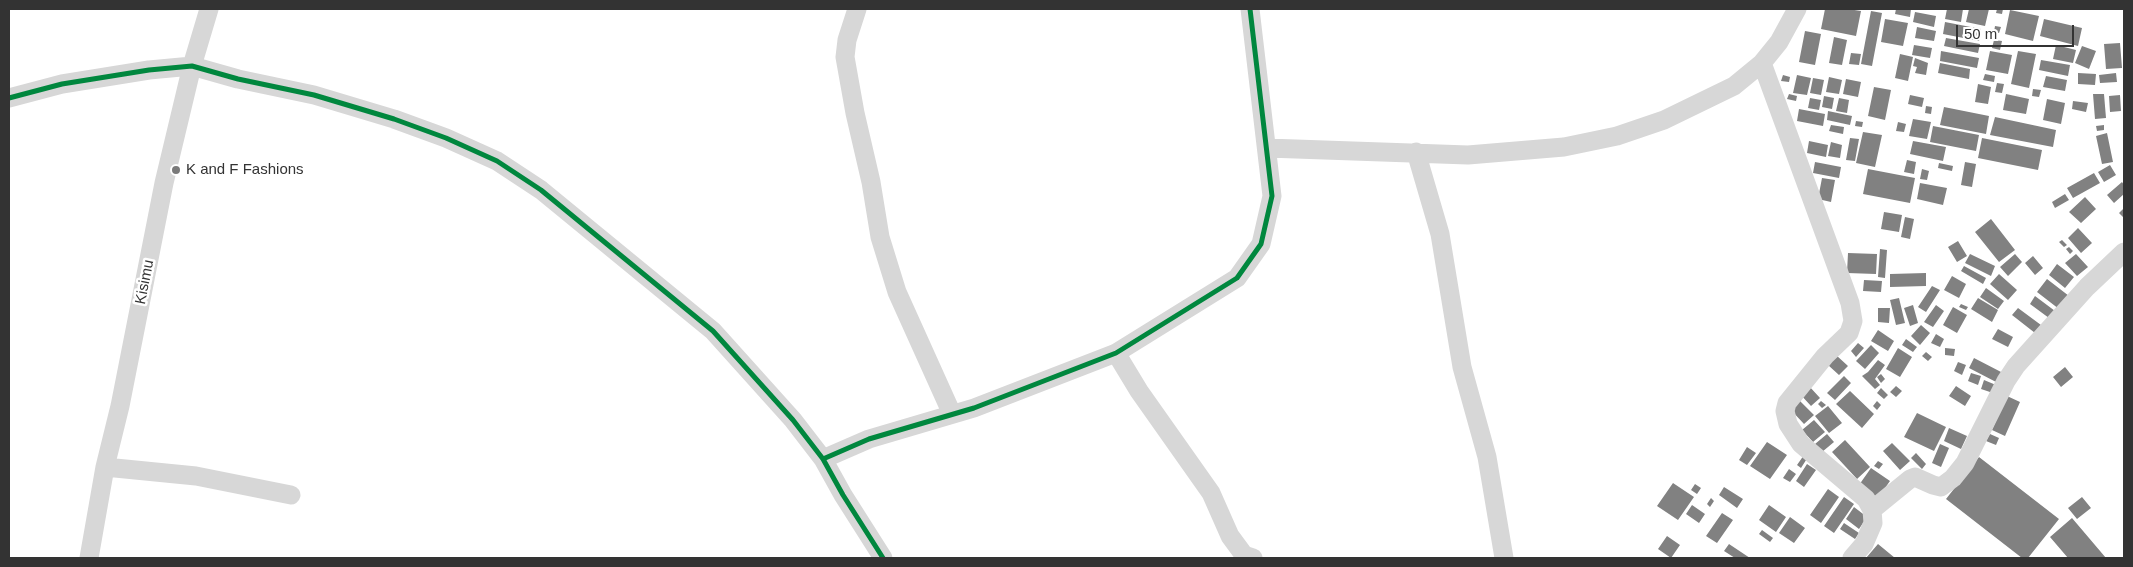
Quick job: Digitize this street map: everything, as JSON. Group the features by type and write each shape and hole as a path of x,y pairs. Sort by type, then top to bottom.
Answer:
{"street":[{"name":"Kisimu","path":"90,558 105,467 120,406 164,183 192,66 209,9"},
{"path":"858,9 847,40 845,57 855,113 871,182 880,237 897,292 952,414"},
{"path":"823,459 869,439 952,414 1116,353 1236,278 1261,244 1272,196 1268,148 1250,9"},
{"path":"1268,148 1468,155 1564,147 1617,136 1664,120 1734,86 1762,63 1779,42 1797,9"},
{"path":"1762,63 1850,303 1852,321 1849,332 1825,356 1787,403 1785,411 1788,424 1801,444 1866,499 1872,510 1873,523 1864,544 1852,558"},
{"path":"9,98 62,84 149,70 192,66 238,79 314,95 394,119 446,138 496,161 541,190 713,331 793,420 823,459 843,495 883,558"},
{"path":"1416,152 1440,234 1462,368 1487,457 1504,558"},
{"path":"1872,510 1915,477 1933,485 1941,486 1953,478 1965,463 2006,381 2016,366 2087,287 2124,252"},
{"path":"1116,353 1139,391 1211,493 1230,536 1244,555 1253,558"},
{"path":"105,467 196,476 291,494"}],"building":[{"path":"1825,9 1861,11 1856,36 1821,29"},
{"path":"1896,9 1911,9 1910,17 1895,14"},
{"path":"1947,9 1963,9 1961,22 1945,19"},
{"path":"1969,9 1989,9 1985,26 1966,22"},
{"path":"1997,9 2003,9 2002,14 1996,13"},
{"path":"2010,10 2039,16 2033,41 2005,34"},
{"path":"1871,11 1882,13 1872,66 1861,64"},
{"path":"1915,12 1936,16 1934,27 1913,22"},
{"path":"1885,19 1908,23 1903,46 1881,42"},
{"path":"2044,19 2082,28 2078,46 2040,36"},
{"path":"1945,22 1981,29 1979,41 1943,34"},
{"path":"1995,26 2001,27 1999,33 1994,32"},
{"path":"1917,27 1936,31 1934,41 1915,38"},
{"path":"1805,31 1821,34 1815,65 1799,62"},
{"path":"1834,37 1847,40 1842,65 1829,63"},
{"path":"1946,38 1980,44 1978,53 1944,46"},
{"path":"1994,40 2002,41 2000,50 1992,48"},
{"path":"2120,43 2122,68 2106,69 2104,44"},
{"path":"1914,45 1932,48 1930,58 1912,55"},
{"path":"2056,45 2076,50 2073,63 2053,59"},
{"path":"2082,46 2096,51 2089,69 2075,63"},
{"path":"1941,51 1979,58 1977,68 1940,61"},
{"path":"1990,51 2012,55 2008,74 1986,70"},
{"path":"2018,51 2036,54 2029,88 2011,84"},
{"path":"1851,53 1861,54 1859,65 1849,64"},
{"path":"1900,54 1913,57 1908,81 1895,78"},
{"path":"1915,58 1928,63 1926,75 1915,73 1917,67 1913,66"},
{"path":"2041,60 2070,65 2068,76 2039,70"},
{"path":"1940,63 1970,69 1969,79 1938,73"},
{"path":"2078,73 2096,74 2095,85 2078,84"},
{"path":"2116,73 2117,82 2100,83 2099,75"},
{"path":"1985,74 1995,76 1994,82 1983,80"},
{"path":"1783,75 1790,77 1789,82 1781,81"},
{"path":"1797,75 1811,78 1807,95 1793,93"},
{"path":"2046,76 2067,80 2065,91 2043,87"},
{"path":"1829,77 1842,80 1839,94 1826,92"},
{"path":"1813,78 1824,80 1821,95 1810,93"},
{"path":"1846,79 1861,82 1858,97 1843,94"},
{"path":"1997,83 2004,84 2002,93 1995,92"},
{"path":"1978,84 1991,87 1988,104 1975,102"},
{"path":"1874,87 1891,90 1885,120 1868,116"},
{"path":"2033,89 2041,90 2039,97 2032,96"},
{"path":"1789,94 1797,96 1796,101 1787,99"},
{"path":"2006,94 2029,99 2026,114 2003,110"},
{"path":"2093,94 2104,94 2106,118 2095,119"},
{"path":"1910,95 1924,98 1922,107 1908,104"},
{"path":"2120,95 2121,111 2110,112 2109,96"},
{"path":"1824,96 1834,98 1832,109 1822,107"},
{"path":"1810,98 1821,100 1819,110 1808,108"},
{"path":"1839,98 1849,100 1847,113 1836,111"},
{"path":"2047,99 2065,103 2061,124 2043,120"},
{"path":"2073,101 2088,103 2086,112 2072,109"},
{"path":"1926,106 1932,107 1931,114 1925,113"},
{"path":"1944,107 1989,116 1986,134 1940,125"},
{"path":"1799,109 1825,114 1823,126 1797,121"},
{"path":"1828,111 1852,116 1850,125 1827,120"},
{"path":"1995,117 2056,130 2053,147 1990,135"},
{"path":"1913,119 1931,122 1927,139 1909,136"},
{"path":"1856,121 1863,122 1862,127 1855,126"},
{"path":"1898,122 1906,124 1904,132 1896,131"},
{"path":"1831,125 1844,127 1843,134 1829,131"},
{"path":"2104,125 2104,130 2097,131 2096,126"},
{"path":"1933,126 1979,135 1976,151 1930,142"},
{"path":"1863,132 1882,135 1875,167 1856,163"},
{"path":"2107,133 2113,162 2102,164 2096,136"},
{"path":"1850,138 1859,139 1855,161 1846,160"},
{"path":"1982,138 2042,150 2038,170 1978,158"},
{"path":"1809,141 1828,145 1826,157 1807,153"},
{"path":"1913,141 1946,147 1943,161 1910,154"},
{"path":"1831,142 1842,145 1840,158 1828,156"},
{"path":"1907,160 1916,162 1914,174 1904,172"},
{"path":"1815,162 1841,167 1839,178 1813,173"},
{"path":"1965,162 1976,164 1972,187 1961,185"},
{"path":"1939,163 1953,166 1952,171 1938,168"},
{"path":"2110,165 2116,175 2104,182 2098,172"},
{"path":"1868,169 1915,178 1910,203 1863,194"},
{"path":"1922,169 1929,171 1927,180 1920,179"},
{"path":"2094,173 2100,183 2073,198 2067,188"},
{"path":"1822,178 1835,180 1831,202 1818,199"},
{"path":"2122,182 2124,194 2114,203 2107,195"},
{"path":"1920,183 1947,188 1943,205 1917,199"},
{"path":"2065,194 2069,200 2055,208 2052,202"},
{"path":"2085,197 2096,209 2081,223 2069,212"},
{"path":"2124,208 2124,218 2119,213"},
{"path":"1884,212 1902,215 1899,232 1881,229"},
{"path":"1905,217 1914,219 1910,239 1901,237"},
{"path":"1991,219 2015,250 1999,262 1975,232"},
{"path":"2078,228 2092,243 2081,253 2068,238"},
{"path":"2062,240 2067,245 2064,247 2059,242"},
{"path":"1958,241 1967,256 1957,262 1948,247"},
{"path":"2069,247 2073,251 2070,254 2066,249"},
{"path":"1880,249 1887,250 1885,278 1878,277"},
{"path":"1848,253 1877,254 1876,274 1847,273"},
{"path":"1970,254 1995,266 1991,276 1965,263"},
{"path":"2015,254 2022,262 2008,276 2000,267"},
{"path":"2076,254 2088,267 2077,276 2065,263"},
{"path":"2033,256 2043,268 2035,275 2025,263"},
{"path":"2057,264 2074,277 2065,288 2049,275"},
{"path":"1964,266 1986,278 1983,284 1961,271"},
{"path":"1926,273 1926,286 1890,287 1890,274"},
{"path":"1999,274 2017,290 2008,300 1990,284"},
{"path":"1952,276 1966,284 1959,298 1944,290"},
{"path":"2047,279 2069,296 2059,309 2037,292"},
{"path":"1864,280 1882,281 1881,292 1863,291"},
{"path":"1932,286 1940,290 1926,312 1918,307"},
{"path":"1986,288 2004,301 1998,309 1980,297"},
{"path":"2035,296 2055,311 2049,318 2030,304"},
{"path":"1899,298 1905,323 1896,325 1890,300"},
{"path":"1978,298 1998,310 1992,322 1971,309"},
{"path":"1961,304 1968,307 1966,310 1959,307"},
{"path":"1913,305 1918,323 1910,326 1904,308"},
{"path":"1936,305 1944,311 1933,327 1924,322"},
{"path":"1953,307 1967,315 1957,333 1943,325"},
{"path":"1878,308 1890,308 1889,323 1878,322"},
{"path":"2018,308 2041,325 2035,333 2012,315"},
{"path":"1921,325 1930,333 1920,345 1911,336"},
{"path":"1998,329 2013,337 2008,347 1992,339"},
{"path":"1878,330 1894,341 1888,351 1871,341"},
{"path":"1936,334 1944,339 1940,347 1931,343"},
{"path":"1906,339 1917,347 1913,352 1902,345"},
{"path":"1858,343 1864,348 1856,357 1851,351"},
{"path":"1871,345 1879,353 1865,369 1856,361"},
{"path":"1898,348 1912,357 1900,377 1886,369"},
{"path":"1945,348 1955,349 1954,356 1945,355"},
{"path":"1926,352 1932,357 1928,361 1922,356"},
{"path":"1836,355 1848,366 1839,375 1828,365"},
{"path":"1974,358 2003,373 1998,383 1969,368"},
{"path":"1878,360 1885,365 1875,379 1880,385 1875,389 1862,376"},
{"path":"1958,362 1966,365 1962,375 1954,371"},
{"path":"2065,367 2073,377 2061,387 2053,377"},
{"path":"1971,373 1981,376 1978,385 1968,381"},
{"path":"1881,374 1885,379 1881,383 1877,377"},
{"path":"1844,376 1851,383 1835,400 1827,393"},
{"path":"1984,380 1996,385 1993,393 1981,389"},
{"path":"1809,386 1820,398 1811,406 1800,394"},
{"path":"1896,386 1902,391 1896,397 1890,392"},
{"path":"1956,386 1971,396 1965,406 1949,396"},
{"path":"1881,388 1888,395 1884,399 1877,393"},
{"path":"1850,391 1874,414 1862,428 1836,404"},
{"path":"2007,396 2020,402 2005,436 1992,430"},
{"path":"1800,401 1814,415 1804,424 1791,410"},
{"path":"1821,401 1826,405 1822,408 1818,404"},
{"path":"1877,401 1881,405 1877,410 1873,406"},
{"path":"1828,406 1842,423 1829,433 1815,416"},
{"path":"1917,413 1946,427 1934,451 1904,437"},
{"path":"1814,420 1825,432 1813,442 1802,430"},
{"path":"1949,428 1967,436 1961,449 1944,441"},
{"path":"1827,434 1834,442 1822,452 1815,444"},
{"path":"1990,434 1999,438 1996,445 1986,441"},
{"path":"1845,440 1870,467 1857,479 1832,452"},
{"path":"1767,442 1787,455 1770,479 1750,466"},
{"path":"1892,443 1910,461 1900,470 1883,451"},
{"path":"1940,444 1949,448 1941,467 1932,463"},
{"path":"1747,447 1756,453 1747,465 1739,460"},
{"path":"1916,453 1926,464 1922,469 1911,458"},
{"path":"1804,455 1808,457 1801,468 1797,465"},
{"path":"1979,457 2059,519 2028,558 2022,558 1946,499"},
{"path":"1878,461 1883,464 1879,469 1874,466"},
{"path":"1807,464 1816,470 1804,487 1796,481"},
{"path":"1871,468 1890,481 1878,498 1859,485"},
{"path":"1789,469 1796,474 1790,482 1783,478"},
{"path":"1673,483 1694,497 1678,520 1657,506"},
{"path":"1695,484 1701,488 1697,494 1691,490"},
{"path":"1724,487 1743,499 1737,508 1719,495"},
{"path":"1828,489 1839,497 1821,523 1810,515"},
{"path":"1844,497 1854,504 1834,533 1824,526"},
{"path":"2082,497 2091,508 2077,519 2068,508"},
{"path":"1711,498 1714,501 1710,507 1707,504"},
{"path":"1692,505 1705,514 1699,523 1686,514"},
{"path":"1769,505 1786,517 1776,532 1759,520"},
{"path":"1854,507 1867,517 1859,529 1846,519"},
{"path":"1722,513 1733,520 1717,543 1706,536"},
{"path":"1790,517 1805,528 1794,543 1779,533"},
{"path":"2072,518 2106,558 2068,558 2050,537"},
{"path":"1844,523 1859,533 1855,539 1840,529"},
{"path":"1762,530 1773,538 1770,542 1759,534"},
{"path":"1667,536 1680,545 1671,558 1658,549"},
{"path":"1729,544 1750,558 1735,558 1724,551"},
{"path":"1878,544 1895,558 1866,558"}],"cycle path":[{"path":"823,459 869,439 974,408 1116,353 1237,278 1261,244 1272,196 1250,9"},
{"path":"9,98 62,84 149,70 192,66 238,79 314,95 394,119 446,138 497,161 541,190 713,331 793,420 823,459 843,495 883,558"}],"place":[{"name":"K and F Fashions","path":"176,170"}]}
